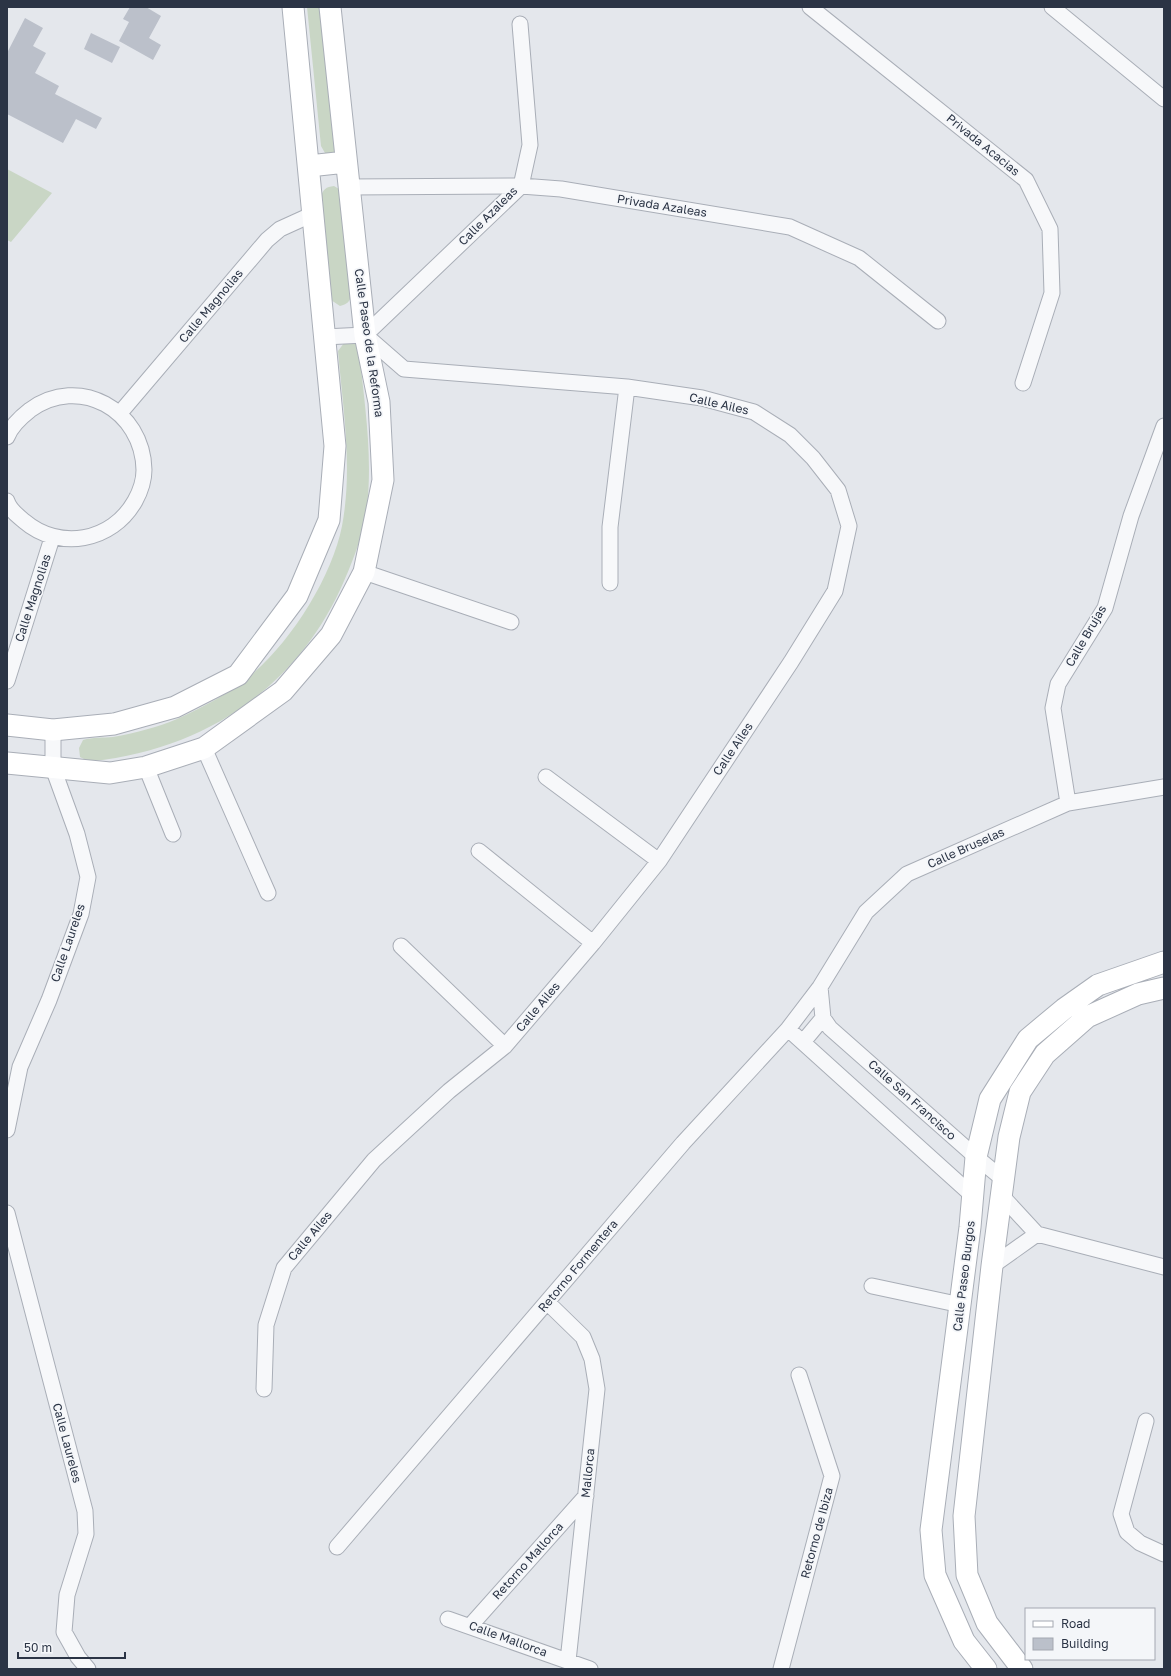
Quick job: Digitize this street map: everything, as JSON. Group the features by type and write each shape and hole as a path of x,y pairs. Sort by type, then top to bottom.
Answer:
{"main road":[{"path":"7,726 53,730 114,724 175,707 238,675 297,596 329,520 335,446 293,7"},
{"name":"Calle Paseo de la Reforma","path":"7,763 110,773 146,767 204,748 283,692 331,635 364,572 383,480 379,402 366,335 330,7"},
{"path":"309,166 346,162"},
{"name":"Calle Paseo Burgos","path":"986,1669 964,1641 935,1574 931,1530 961,1304 976,1158 990,1099 1028,1039 1064,1009 1098,985 1164,962"},
{"path":"1022,1669 987,1623 967,1575 964,1516 992,1266 1010,1137 1020,1092 1045,1054 1087,1017 1138,994 1164,988"},
{"path":"970,1227 997,1229"}],"street":[{"name":"Privada Acacias","path":"810,7 1026,180 1050,229 1052,293 1023,384"},
{"path":"1054,8 1164,99"},
{"path":"520,24 530,145 521,186"},
{"name":"Calle Azaleas","path":"349,187 521,186"},
{"name":"Calle Azaleas","path":"366,335 521,186"},
{"name":"Privada Azaleas","path":"521,186 561,189 790,227 858,258 938,321"},
{"name":"Calle Magnolias","path":"120,413 267,240 280,229 313,214"},
{"path":"324,337 366,335"},
{"name":"Calle Ailes","path":"264,1389 266,1325 284,1268 374,1160 449,1091 505,1046 593,943 658,861 791,662 834,591 849,526 838,490 813,458 790,435 754,412 702,398 627,387 404,369 366,335"},
{"path":"610,583 610,527 627,387"},
{"path":"7,437 21,416 39,404 59,397 81,396 102,402 120,413 134,430 142,450 144,471 140,492 129,511 114,526 95,536 74,540 52,538 33,529 17,515 7,503"},
{"name":"Calle Brujas","path":"1068,803 1053,708 1058,684 1105,608 1131,516 1164,426"},
{"name":"Calle Magnolias","path":"7,681 52,538"},
{"path":"364,572 511,622"},
{"name":"Calle Laureles","path":"7,1130 20,1067 49,1000 81,914 88,877 76,834 53,768 53,730"},
{"path":"204,748 268,893"},
{"path":"146,767 173,834"},
{"path":"546,777 658,861"},
{"name":"Calle Bruselas","path":"820,987 866,912 908,874 1068,803 1164,787"},
{"path":"479,851 593,943"},
{"path":"400,946 505,1046"},
{"path":"803,1042 823,1018 820,987"},
{"name":"Retorno Formentera","path":"337,1547 683,1143 788,1029 820,987"},
{"name":"Calle San Francisco","path":"823,1018 830,1028 976,1158 1002,1187 1037,1234"},
{"path":"788,1029 973,1196"},
{"name":"Calle Laureles","path":"7,1213 85,1511 86,1534 66,1595 64,1632 78,1657 88,1669"},
{"path":"992,1266 1037,1234 1164,1266"},
{"path":"872,1286 961,1304"},
{"name":"Mallorca","path":"547,1302 583,1337 592,1358 597,1389 568,1661"},
{"name":"Retorno de Ibiza","path":"781,1669 832,1476 799,1375"},
{"path":"1146,1421 1121,1514 1127,1532 1140,1543 1164,1554"},
{"name":"Retorno Mallorca","path":"470,1625 586,1496"},
{"name":"Calle Mallorca","path":"448,1618 590,1669"}],"green space":[{"path":"307,7 329,7 341,151 330,156 325,153 321,146"},
{"path":"7,169 52,193 11,242 7,240"},
{"path":"334,186 339,189 341,195 351,295 348,302 340,306 331,300 321,197 325,189"},
{"path":"351,342 356,344 359,349 368,447 369,486 364,525 355,553 344,581 325,618 302,652 275,681 244,706 210,726 174,743 134,754 93,761 80,757 79,748 83,740 90,738 113,737 162,725 196,710 233,689 265,662 280,645 308,607 329,566 337,546 342,526 347,482 347,460 338,351 344,343"}],"building":[{"path":"130,7 146,7 161,16 149,38 161,45 153,60 119,41 129,22 123,19"},
{"path":"25,18 43,28 33,46 46,53 35,73 59,86 55,94 102,118 96,129 76,119 63,143 7,114 7,53"},
{"path":"91,33 120,47 112,63 84,49"}]}
